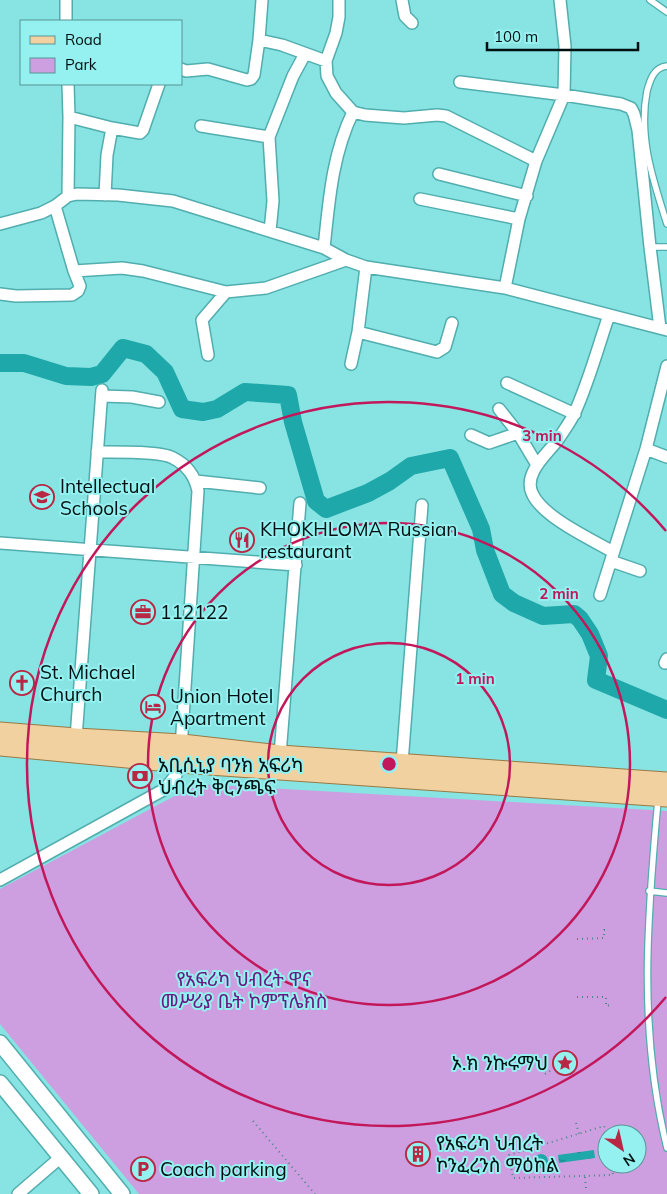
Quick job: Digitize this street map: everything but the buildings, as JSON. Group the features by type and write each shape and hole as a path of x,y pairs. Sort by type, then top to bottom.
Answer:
{"main road":[{"path":"0,732 76,738 181,753 392,767"},
{"path":"0,746 280,755 626,795 663,789"}],"street":[{"path":"66,0 66,20"},
{"path":"182,70 208,69 247,80 251,79 254,75 262,0"},
{"path":"338,0 336,33 326,61 327,76 336,93 353,112 404,118 446,116 536,161"},
{"path":"402,0 405,16 412,23"},
{"path":"505,288 519,219 536,161 564,95 565,46 560,0"},
{"path":"258,40 282,45 326,61"},
{"path":"270,231 273,201 269,138 293,76 305,54"},
{"path":"0,224 42,213 56,206 68,196 77,194 173,201 324,248 346,260 366,267 505,288 664,329 650,247 638,130 631,108 621,104 564,95 460,82"},
{"path":"68,85 68,196"},
{"path":"69,117 140,134 159,85"},
{"path":"324,248 330,185 338,147 353,112"},
{"path":"201,126 269,138"},
{"path":"105,195 107,155 112,128"},
{"path":"439,174 527,196"},
{"path":"420,199 519,219"},
{"path":"0,294 16,296 72,295 78,291 80,286 56,206"},
{"path":"74,271 122,268 143,271 226,292 266,288 346,260"},
{"path":"351,364 358,332 366,267"},
{"path":"208,355 202,320 226,292"},
{"path":"608,315 575,414 557,441 537,465 530,484 531,492 542,508 551,516 612,557 640,571"},
{"path":"358,332 437,352 445,347 452,323"},
{"path":"600,594 646,449 667,366"},
{"path":"507,383 575,414"},
{"path":"76,738 102,393 159,402"},
{"path":"498,409 518,433 537,465"},
{"path":"471,435 489,443 518,433"},
{"path":"646,449 667,457"},
{"path":"0,880 165,788 176,775 181,753 198,491 196,481 187,468 172,457 129,452 98,452"},
{"path":"196,481 260,488"},
{"path":"280,755 300,502"},
{"path":"392,767 422,505"},
{"path":"0,543 194,559 296,565"},
{"path":"0,1043 122,1194"},
{"path":"0,1083 91,1194"},
{"path":"18,1194 61,1157"}],"lane":[{"path":"650,0 667,12"},
{"path":"667,66 657,70 649,84 643,123 649,167 667,224"},
{"path":"650,247 667,247"},
{"path":"663,789 650,891 646,959 650,1046 667,1146"},
{"path":"650,891 667,893"}],"path":[{"path":"577,939 604,938 604,930 608,930"},
{"path":"577,997 606,998 606,1006 610,1005"},
{"path":"566,1054 572,1059 572,1064 569,1068 564,1069 558,1066 557,1060 560,1056 566,1054"},
{"path":"545,1074 558,1066"},
{"path":"253,1121 315,1194"},
{"path":"576,1123 579,1134"},
{"path":"597,1128 509,1155 513,1178 613,1174"},
{"path":"584,1176 586,1190"}],"green space":[{"name":"የአፍሪካ ህብረት ዋና መሥሪያ ቤት ኮምፕሌክስ","path":"197,784 667,811 667,1194 139,1194 0,1024 0,889"}],"water":[{"path":"594,1150 595,1158 559,1163 558,1155"},
{"path":"538,1154 544,1154 548,1161 544,1168 538,1168 534,1164 534,1158"}],"waterway":[{"path":"0,363 24,363 66,376 91,377 102,374 123,348 146,354 165,372 182,409 203,412 217,409 245,392 288,395 293,422 316,501 326,509 368,493 390,481 411,466 450,458 481,529 485,550 502,594 514,603 543,616 574,614 580,619 590,634 599,656 596,680 667,710"}],"place":[{"name":"Intellectual Schools","path":"42,497"},
{"name":"KHOKHLOMA Russian restaurant","path":"242,540"},
{"name":"112122","path":"143,612"},
{"name":"St. Michael Church","path":"22,683"},
{"name":"Union Hotel Apartment","path":"153,707"},
{"name":"አቢሲኒያ ባንክ አፍሪካ ህብረት ቅርንጫፍ","path":"140,776"},
{"name":"ኦ.ክ ንኩሩማህ","path":"565,1063"},
{"name":"የአፍሪካ ህብረት ኮንፈረንስ ማዕከል","path":"418,1154"},
{"name":"Coach parking","path":"143,1169"}]}
